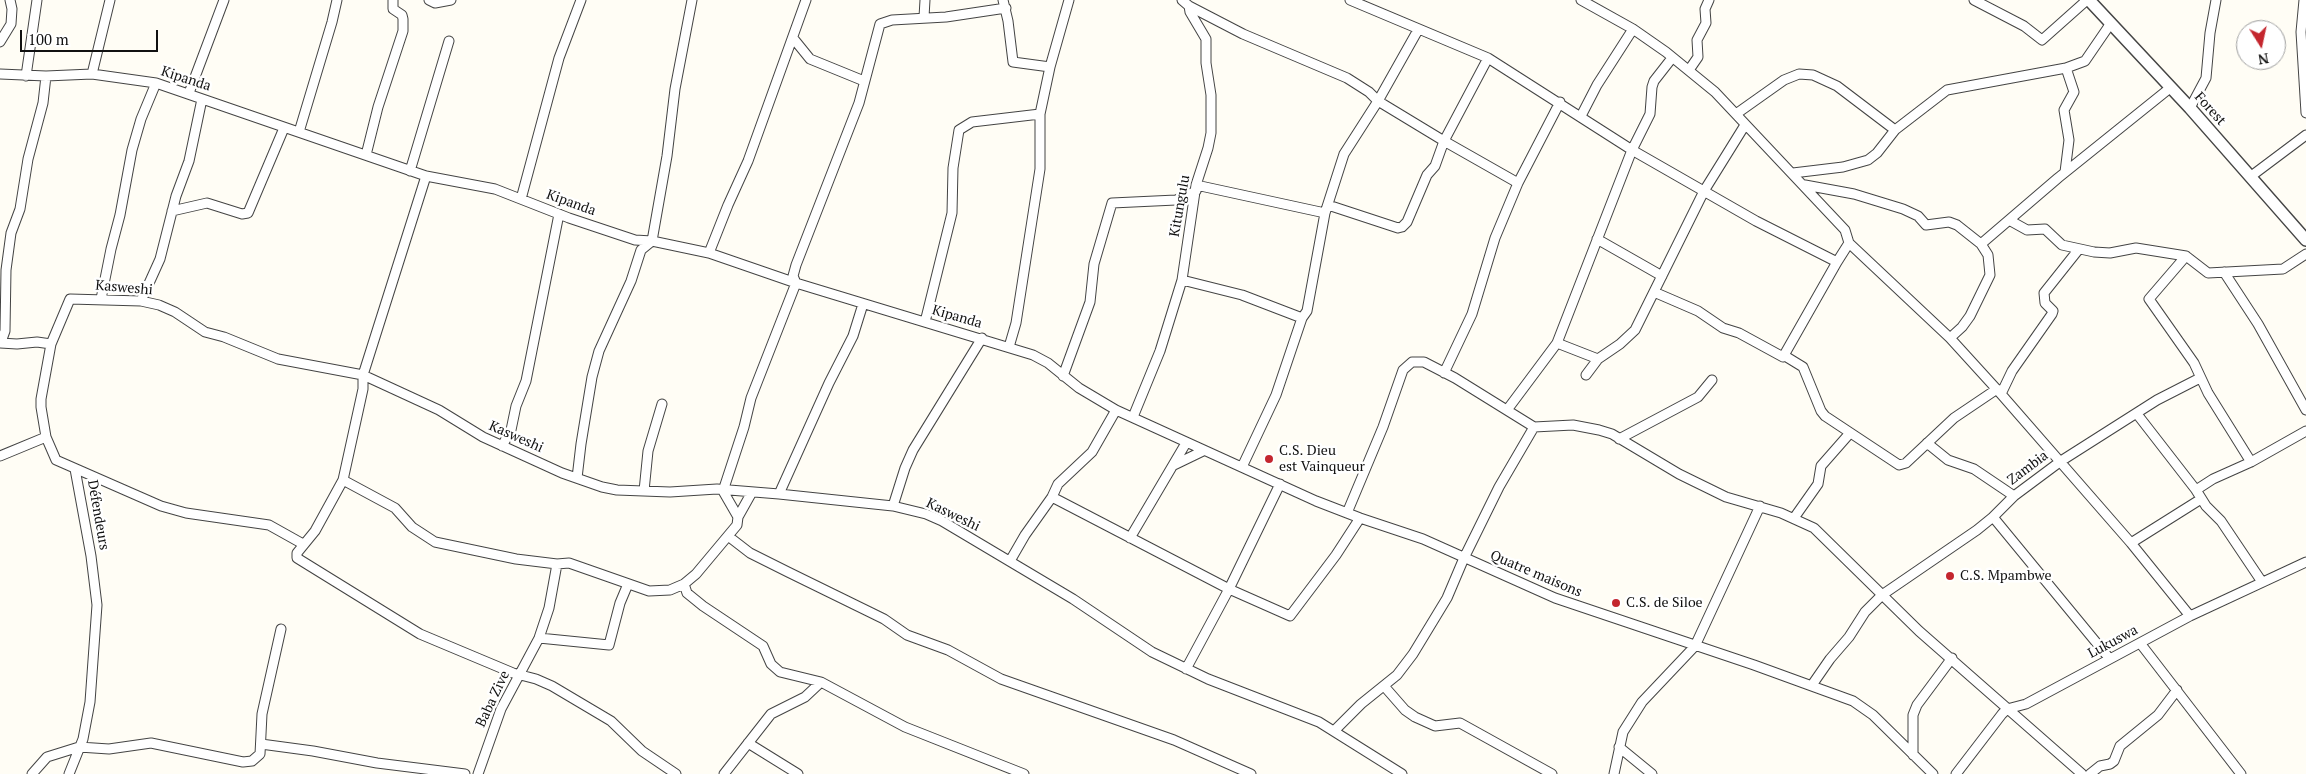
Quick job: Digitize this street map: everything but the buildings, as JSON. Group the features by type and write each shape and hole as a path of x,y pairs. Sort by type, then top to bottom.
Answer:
{"street":[{"path":"0,42 11,24 12,9 10,0"},
{"path":"26,76 37,0"},
{"path":"92,74 110,0"},
{"path":"189,93 224,0"},
{"path":"299,132 337,0"},
{"path":"366,155 378,107 403,31 402,15 393,9 393,0"},
{"path":"429,0 435,3 451,0"},
{"path":"521,199 559,58 581,0"},
{"path":"578,478 580,444 592,377 599,351 631,281 641,250 652,241 667,156 675,89 692,0"},
{"path":"709,253 748,161 806,0"},
{"path":"924,18 925,0"},
{"path":"1009,347 1016,323 1036,203 1040,169 1040,114 1050,67 1069,0"},
{"path":"1350,0 1488,58 1560,102 1632,150 1837,262"},
{"path":"1581,0 1633,29 1689,70 1715,92 1845,230 1849,243 1950,338 1999,392 2131,543 2190,616"},
{"path":"1689,70 1698,57 1697,40 1706,23 1705,9 1708,0"},
{"path":"1974,0 2024,26 2042,40 2088,0"},
{"name":"Forest","path":"2088,0 2190,108 2306,240"},
{"path":"2190,108 2206,78 2210,33 2216,0"},
{"path":"2304,0 2301,32 2306,112"},
{"path":"1185,3 1243,34 1347,78 1369,92 1378,101 1518,183"},
{"name":"Kitungulu","path":"1133,417 1160,351 1182,280 1196,188 1211,133 1211,95 1204,33 1185,3"},
{"path":"738,516 723,491 744,427 751,398 796,283 793,276 794,271 859,103 880,24 892,20 946,17 1004,4 1012,62 1050,67"},
{"path":"1204,33 1213,18"},
{"path":"1793,174 1843,167 1868,160 1877,153 1895,130 1946,90 2066,68 2085,61 2111,23"},
{"path":"1581,116 1597,85 1633,29"},
{"path":"1242,468 1276,395 1302,318 1309,304 1327,209 1344,154 1378,101 1418,30"},
{"path":"793,38 810,58 864,81"},
{"path":"410,170 449,41"},
{"path":"1063,376 1090,302 1094,264 1112,203 1176,200 1196,188 1327,209 1398,228 1407,222 1427,175 1435,166 1444,141 1488,58"},
{"path":"1507,410 1557,343 1632,150 1650,114 1654,81 1672,58"},
{"path":"2065,172 2070,140 2064,114 2074,92 2066,68"},
{"name":"Kipanda","path":"0,74 26,76 92,74 156,83 426,176 495,189 559,214 635,240 652,241 709,253 796,283 1009,347 1048,363 1063,376 1116,410"},
{"path":"1736,114 1784,80 1799,74 1813,75 1838,86 1895,130"},
{"path":"46,76 43,103 28,159 20,209 11,233 6,270 5,331 1,343 37,342 51,344 41,407 46,437 56,460 75,469"},
{"path":"101,299 132,150 139,124 156,83"},
{"path":"1981,244 2065,172 2170,88"},
{"path":"141,301 160,259 178,187 189,161 202,98"},
{"path":"1444,373 1472,314 1495,238 1518,183 1560,102"},
{"path":"925,322 952,213 954,168 960,130 972,122 1040,114"},
{"path":"1586,375 1598,359 1631,335 1704,191 1745,125"},
{"path":"172,211 208,202 242,214 248,214 284,128"},
{"path":"2250,177 2306,135"},
{"path":"426,176 363,374 363,389 343,480 312,536 297,553 297,558 420,634 518,675 536,679 552,686 611,721 642,751 676,774"},
{"path":"1804,186 1854,194 1903,209 1918,216 1926,225 1949,222 1957,225 1981,244 1988,255 1990,275 1970,316 1950,338"},
{"path":"502,446 511,430 516,406 526,381 559,214"},
{"path":"2009,220 2027,230 2045,229 2062,245 2079,249 2110,253 2136,248 2153,249 2186,256 2208,273 2283,270 2306,254"},
{"path":"1597,239 1662,276"},
{"path":"1785,356 1849,243"},
{"path":"1654,292 1698,311 1723,328 1739,332 1803,367 1825,416 1899,465 1906,464 1954,418 1999,392 2052,314 2053,311 2045,303 2044,293 2079,249"},
{"path":"2186,256 2149,299 2194,363 2200,378 2251,462"},
{"path":"2224,272 2258,324 2306,410"},
{"path":"1182,280 1242,295 1302,318"},
{"name":"Kasweshi","path":"51,344 70,299 141,301 167,308 205,332 224,337 278,359 363,374 439,410 462,426 502,446 578,478 617,490 670,492 717,489 893,506 918,512 942,521 1010,561 1089,609 1152,652 1186,669 1319,722 1335,730 1402,774"},
{"path":"779,494 829,383 853,336 864,304"},
{"path":"893,506 913,450 982,338"},
{"path":"1557,343 1598,359"},
{"path":"1347,514 1405,368 1414,361 1424,362 1534,426 1584,426 1599,430 1619,439 1679,474 1726,497 1794,518 1820,532 1919,631 2082,774"},
{"name":"Zambia","path":"1812,685 1849,637 1865,612 1882,594 1993,517 2014,496 2061,461 2200,378"},
{"path":"1619,439 1698,396 1712,380"},
{"path":"644,491 648,451 662,404"},
{"path":"1010,561 1025,535 1052,497 1058,484 1097,445 1116,410"},
{"name":"Quatre maisons","path":"1116,410 1347,514 1411,534 1555,598 1812,685 1859,704 1933,774"},
{"path":"2137,414 2201,499 2221,520 2262,582"},
{"path":"1335,730 1361,704 1397,675 1413,654 1451,590 1464,558 1499,487 1534,426"},
{"path":"2196,490 2213,479 2251,462 2306,431"},
{"path":"1794,518 1818,484 1821,466 1850,433"},
{"path":"0,456 46,437"},
{"path":"1130,538 1186,443"},
{"path":"1927,443 1948,460 1974,469 2014,496"},
{"path":"1173,466 1203,450"},
{"name":"Défendeurs","path":"75,469 151,502 186,513 276,527 303,544"},
{"name":"Défendeurs","path":"69,774 83,740 90,702 97,605 91,556 75,469"},
{"path":"343,480 395,508 412,527 435,542 516,559 557,564 569,563 649,591 660,592 684,584 696,574 737,524 738,516 752,492"},
{"path":"1186,669 1230,588 1280,484"},
{"path":"1052,497 1130,538 1290,616 1336,555 1360,518"},
{"path":"2131,543 2201,499"},
{"path":"1614,774 1623,732 1642,702 1695,646 1760,506"},
{"path":"1993,517 2109,658"},
{"path":"728,536 750,552 884,619 907,635 948,650 1001,679 1174,740 1251,774"},
{"name":"Lukuswa","path":"1956,774 2002,714 2008,709 2026,704 2190,616 2306,562"},
{"name":"Baba Zive","path":"478,774 494,725 518,675 540,638 549,608 557,564"},
{"path":"540,638 609,645 620,603 628,584"},
{"path":"684,584 687,593 703,606 763,646 771,664 784,674 821,682 905,727 1024,774"},
{"path":"32,774 48,757 79,747 109,749 151,743 243,762 257,758 260,754 261,744 259,736 262,714 281,628"},
{"path":"2140,643 2241,774"},
{"path":"1913,755 1913,714 1917,705 1952,658"},
{"path":"724,774 770,714 805,697 821,682"},
{"path":"1384,686 1404,710 1415,717 1435,726 1460,724 1552,774"},
{"path":"2090,774 2100,766 2114,761 2120,746 2158,715 2177,690"},
{"path":"748,743 798,774"},
{"path":"261,744 377,763 465,774"},
{"path":"1620,747 1652,774"}],"place":[{"name":"C.S. Dieu est Vainqueur","path":"1269,459"},
{"name":"C.S. Mpambwe","path":"1950,576"},
{"name":"C.S. de Siloe","path":"1616,603"}]}
